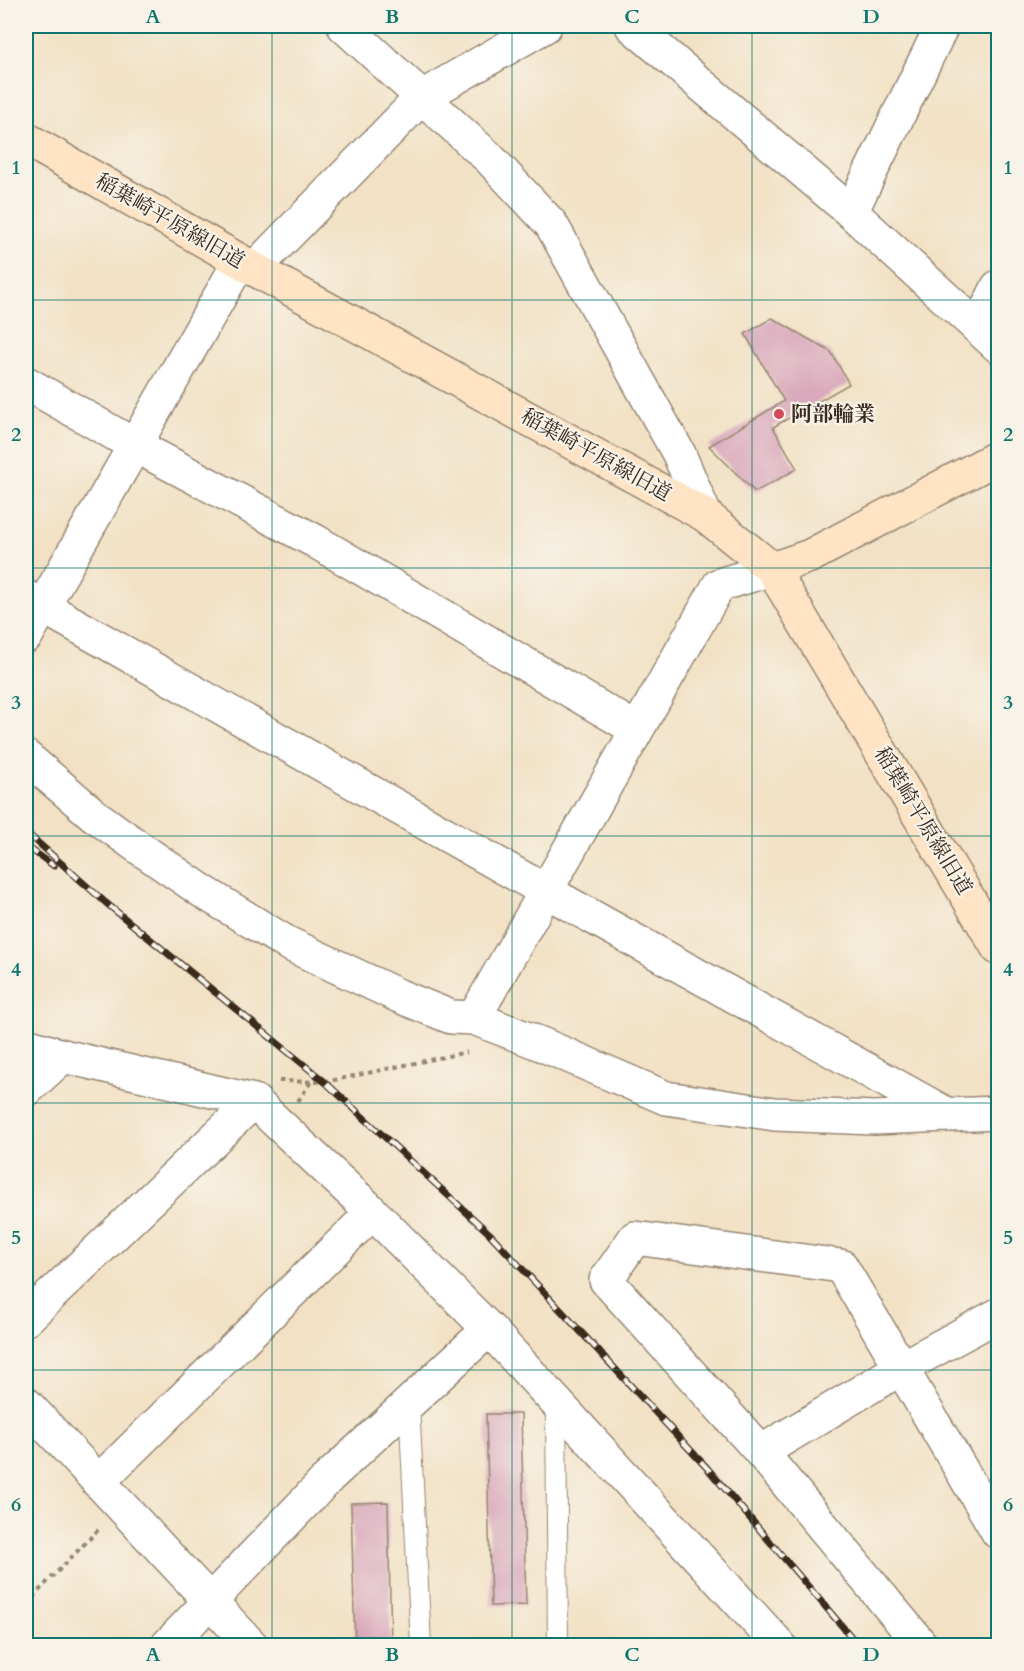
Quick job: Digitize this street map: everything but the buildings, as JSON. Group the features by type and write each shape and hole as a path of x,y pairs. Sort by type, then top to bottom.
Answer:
{"street":[{"path":"344,26 489,158 551,224 679,454 705,515"},
{"path":"26,636 34,602 136,446 247,265 422,97 545,26"},
{"path":"632,26 851,212 988,336 999,287"},
{"path":"851,212 942,26"},
{"name":"稲葉崎平原線旧道","path":"26,140 247,265 705,515 772,569 999,948"},
{"path":"26,383 136,446 315,542 636,729"},
{"path":"474,1018 544,890 719,585 810,556 999,457"},
{"path":"34,602 948,1115"},
{"path":"26,757 94,815 141,849 202,891 287,943 399,996 451,1017 474,1018 666,1098 775,1114 874,1118 999,1113"},
{"path":"26,1045 63,1056 266,1091 372,1212 556,1400 780,1646"},
{"path":"26,1090 63,1056"},
{"path":"26,1319 266,1091"},
{"path":"98,1482 372,1212"},
{"path":"921,1646 761,1452 606,1280 635,1238 841,1266 999,1532"},
{"path":"761,1452 901,1368 999,1315"},
{"path":"167,1646 329,1478 489,1329"},
{"path":"30,1418 98,1482 252,1646"}],"lane":[{"path":"556,1400 558,1646"},
{"path":"410,1403 421,1646"}],"path":[{"path":"266,1091 325,1082 468,1052"},
{"path":"26,1604 121,1507"}],"railway":[{"path":"26,832 106,903 325,1082 490,1234 708,1469 859,1646"},
{"path":"26,846 54,866"}],"place":[{"name":"阿部輪業","path":"779,414"}]}
